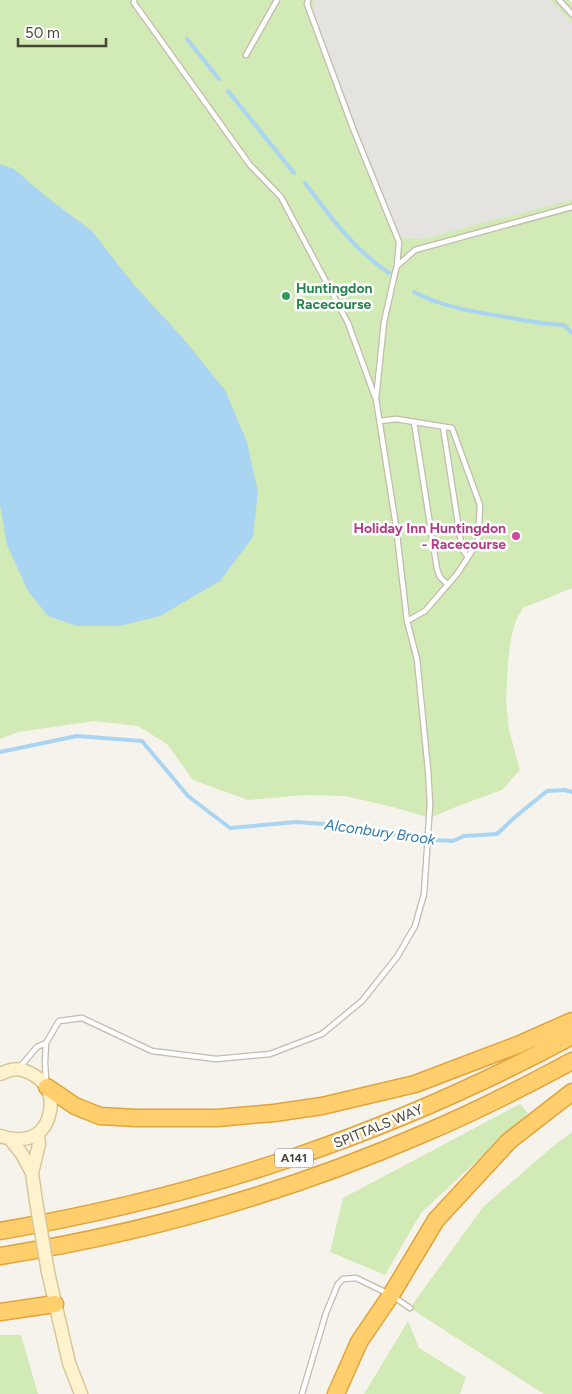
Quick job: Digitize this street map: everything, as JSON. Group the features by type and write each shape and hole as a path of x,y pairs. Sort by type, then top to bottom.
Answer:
{"highway":[{"path":"47,1087 75,1106 100,1116 217,1118 274,1113 322,1106 415,1084 520,1044 572,1021"},
{"name":"SPITTALS WAY","path":"0,1231 93,1214 145,1202 298,1156 447,1098 572,1036"},
{"name":"SPITTALS WAY","path":"0,1256 95,1239 151,1226 217,1208 309,1178 426,1133 522,1088 572,1061"},
{"path":"336,1394 359,1342 436,1220 509,1141 572,1092"},
{"path":"0,1312 55,1304"}],"main road":[{"path":"0,1074 18,1069 37,1076 47,1087 51,1102 49,1117 38,1134 27,1138 5,1138"},
{"path":"32,1173 39,1144 38,1134"},
{"path":"5,1138 22,1154 32,1173 55,1304 70,1363 81,1394"}],"lane":[{"path":"47,1087 46,1043 59,1021 82,1018 152,1050 216,1059 270,1054 322,1034 362,1001 397,957 415,926 424,894 430,818 428,770 417,659 408,621 396,526 376,398 348,324 281,197 250,164 141,13 134,0"},
{"path":"246,55 277,0"},
{"path":"308,0 307,4 354,131 399,242 397,266 384,322 376,398"},
{"path":"559,0 572,14"},
{"path":"397,266 415,250 572,208"},
{"path":"380,422 396,419 452,428 480,505 478,542 457,574 425,611 408,621"},
{"path":"414,422 437,569 440,577 448,585"},
{"path":"443,427 462,549 468,557"},
{"path":"18,1069 37,1047 46,1043"},
{"path":"302,1394 326,1313 338,1284 343,1279 356,1278 390,1295 410,1308"}],"green space":[{"name":"Huntingdon Racecourse","path":"0,0 569,0 572,4 572,588 523,608 516,620 511,638 508,662 506,701 509,730 520,770 502,790 430,818 345,796 306,795 248,800 193,780 167,744 138,726 94,721 18,732 0,739"},
{"path":"520,1104 528,1113 421,1213 385,1275 330,1252 343,1198"},
{"path":"572,1132 572,1394 544,1394 410,1308 483,1207"},
{"path":"408,1321 419,1348 466,1377 460,1394 364,1394"},
{"path":"0,1335 21,1335 38,1394 0,1394"}],"shaded area":[{"path":"313,0 551,0 572,23 572,200 422,239 401,238 393,229 313,13"}],"water":[{"path":"0,164 14,169 48,198 92,231 134,285 182,337 225,390 247,442 258,492 253,537 220,581 160,616 120,626 77,626 48,616 28,591 7,545 0,505"}],"waterway":[{"path":"187,39 219,79"},
{"path":"228,91 294,173"},
{"path":"305,183 333,220 354,243 376,264 389,273"},
{"path":"414,292 436,302 471,311 564,325 572,333"},
{"name":"Alconbury Brook","path":"0,752 77,736 142,741 188,796 230,828 296,822 354,826 416,839 453,841 464,836 497,834 547,791 565,790 572,792"}],"place":[{"name":"Huntingdon Racecourse","path":"286,296"},
{"name":"Holiday Inn Huntingdon - Racecourse","path":"516,536"}]}
